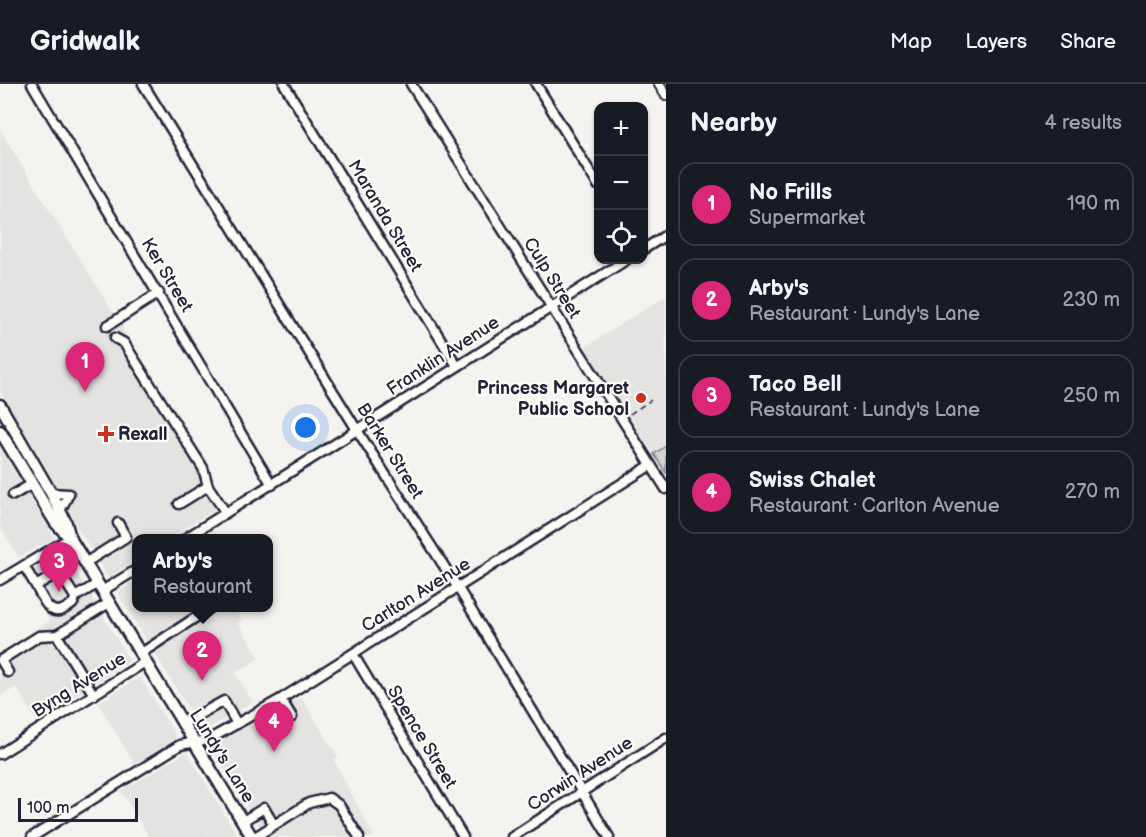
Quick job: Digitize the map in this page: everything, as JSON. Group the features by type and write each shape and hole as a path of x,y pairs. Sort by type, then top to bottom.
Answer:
{"main road":[{"name":"Lundy's Lane","path":"0,405 51,493 70,538 182,724 254,837"},
{"name":"Lundy's Lane","path":"1,434 55,522 70,538"}],"street":[{"name":"Ker Street","path":"32,84 272,484"},
{"name":"Barker Street","path":"143,84 357,430 458,588 609,837"},
{"name":"Maranda Street","path":"284,84 457,366"},
{"name":"Culp Street","path":"411,84 666,489"},
{"path":"536,84 594,178"},
{"path":"659,84 666,95"},
{"path":"648,246 666,235"},
{"name":"Franklin Avenue","path":"192,534 620,264"},
{"path":"108,326 159,293"},
{"path":"115,338 127,348 163,407 172,416 203,468 208,486 226,513"},
{"name":"Carlton Avenue","path":"32,837 180,745 208,740 281,699 651,465"},
{"path":"13,495 32,484"},
{"path":"179,504 208,486"},
{"path":"85,563 126,537 118,523"},
{"path":"0,580 70,538"},
{"path":"24,566 50,609 55,612 61,612 71,605 75,597 132,572"},
{"path":"36,586 59,572 75,597"},
{"path":"8,672 0,660 41,635 57,635 109,603"},
{"name":"Byng Avenue","path":"0,754 94,695 205,612"},
{"path":"57,635 94,695"},
{"name":"Spence Street","path":"353,654 463,837"},
{"path":"281,699 292,717"},
{"path":"182,724 224,701 237,724"},
{"name":"Corwin Avenue","path":"512,837 666,738"},
{"path":"254,837 309,803 329,798 339,805 359,837"},
{"path":"243,821 264,808 274,825"}],"path":[{"path":"621,419 651,400"}],"shaded area":[{"path":"0,130 114,314 149,292 156,303 121,326 225,503 175,534 132,534 132,563 108,578 0,391"},
{"name":"Princess Margaret Public School","path":"666,296 666,446 654,454 582,349"},
{"path":"666,446 666,473 654,454"},
{"path":"0,448 54,537 19,558 0,527"},
{"path":"64,551 130,661 36,720 16,687 0,697 0,652 50,621 23,576"},
{"path":"132,583 132,612 237,612 242,620 238,623 260,658 235,673 253,702 203,732 117,592"},
{"path":"140,677 177,738 135,765 98,703"},
{"path":"301,697 338,757 334,760 374,837 266,837 211,748 214,744"},
{"path":"187,752 238,837 149,837 121,791"}],"place":[{"name":"No Frills","path":"85,392"},
{"name":"Princess Margaret Public School","path":"641,398"},
{"name":"Rexall","path":"106,434"},
{"name":"Taco Bell","path":"59,592"},
{"name":"Arby's","path":"202,681"},
{"name":"Swiss Chalet","path":"274,752"}]}
